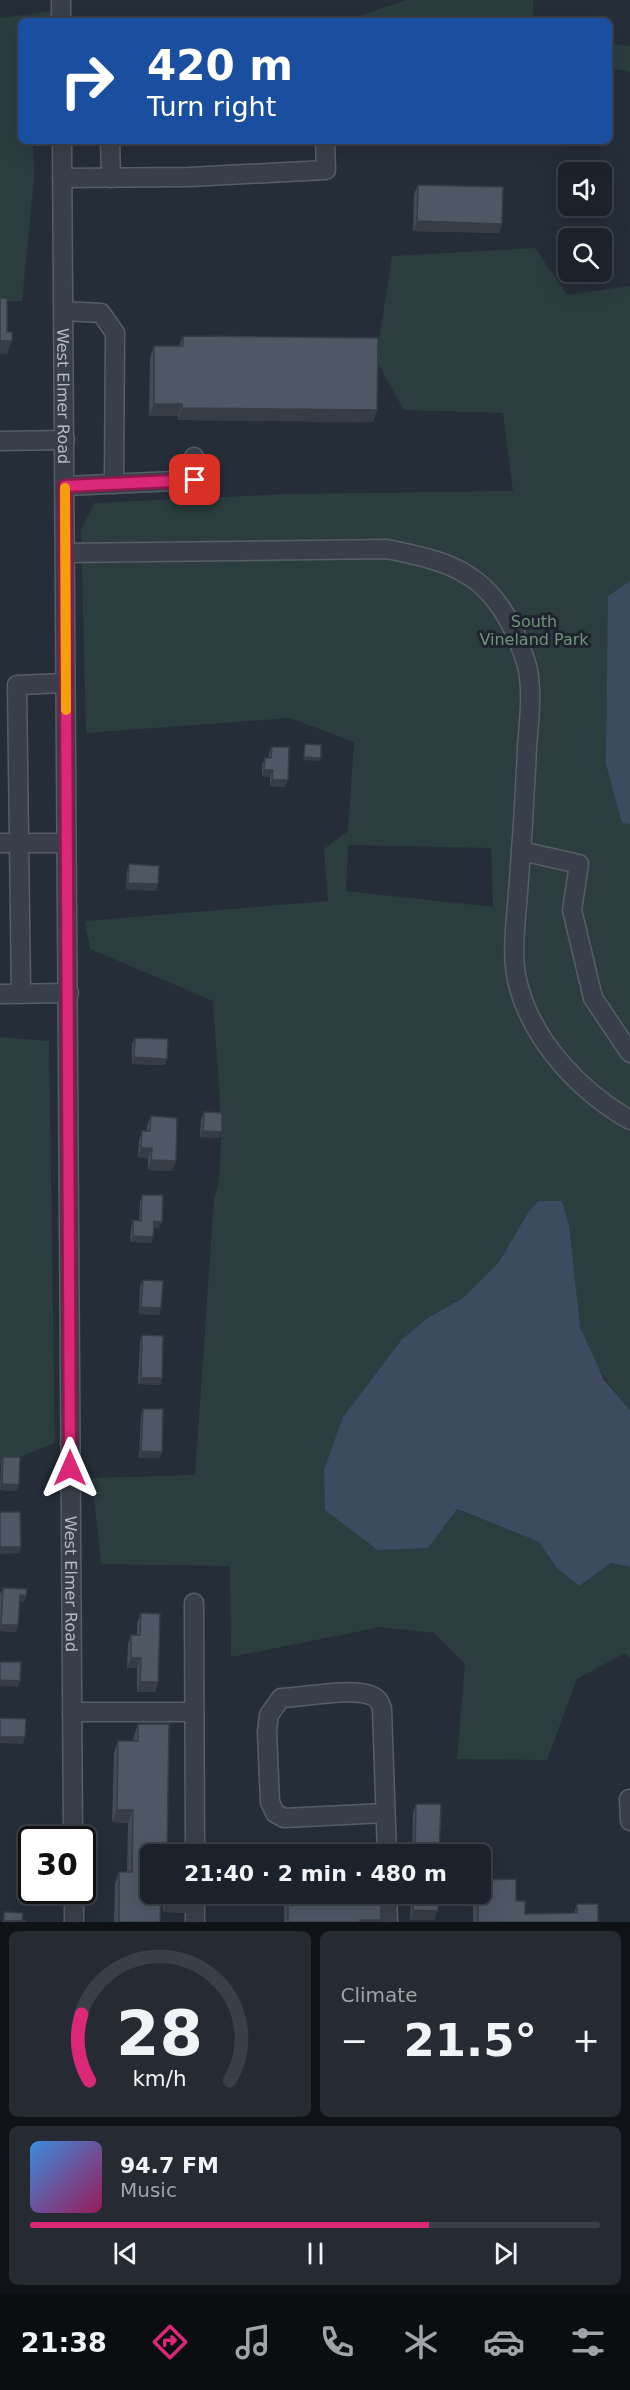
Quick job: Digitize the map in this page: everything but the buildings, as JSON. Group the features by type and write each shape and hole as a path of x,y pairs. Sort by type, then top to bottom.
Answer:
{"street":[{"path":"61,0 61,18"},
{"name":"West Elmer Road","path":"62,144 69,993 67,1209 73,1826"},
{"path":"110,144 111,178"},
{"path":"62,178 326,170 326,144"},
{"path":"64,311 101,313 115,333 114,484"},
{"path":"0,441 65,440"},
{"path":"65,486 195,480 194,458"},
{"path":"65,553 387,549 426,557 469,576 496,600 513,630 527,667 529,712 514,947 519,987 539,1033 566,1069 606,1106 630,1120"},
{"path":"21,994 19,843 9,720 17,685 66,683"},
{"path":"0,843 66,843"},
{"path":"521,851 579,864 572,910 593,998 630,1053"},
{"path":"0,994 69,993"},
{"path":"194,1603 195,1844"},
{"path":"385,1814 284,1818 275,1813 270,1802 267,1732 269,1715 281,1698 356,1694 372,1696 379,1701 382,1709 386,1844"},
{"path":"72,1712 194,1712"},
{"path":"629,1799 630,1821"},
{"path":"74,1904 74,1922"},
{"path":"195,1904 195,1922"},
{"path":"387,1904 388,1922"}],"green space":[{"path":"406,0 533,0 534,18 353,18"},
{"path":"61,10 61,18 18,18 18,144 33,144 34,179 22,301 0,302 0,18"},
{"path":"612,43 630,46 630,72 612,69"},
{"name":"South Vineland Park","path":"535,248 567,295 630,286 630,1410 600,1371 588,1349 580,1326 566,1216 562,1201 538,1201 527,1214 499,1262 463,1298 429,1317 402,1339 343,1417 428,1548 456,1509 539,1542 556,1567 611,1563 630,1567 630,1658 625,1653 577,1679 547,1760 457,1759 465,1664 434,1633 381,1627 231,1657 230,1566 101,1564 92,1478 195,1475 214,1199 218,1182 221,1133 213,1001 90,949 85,921 328,901 324,849 348,831 354,742 290,718 86,733 81,530 94,503 289,494 513,491 503,413 404,410 376,360 392,256","holes":["348,845 491,848 493,907 346,891"]},
{"path":"0,1037 49,1041 55,1443 0,1465"}],"water":[{"path":"630,581 630,824 622,823 606,764 608,596"},
{"path":"538,1201 562,1201 569,1225 580,1327 604,1380 630,1410 630,1567 611,1563 579,1586 556,1567 539,1542 457,1509 428,1548 378,1550 325,1510 324,1470 343,1417 402,1339 429,1317 463,1298 499,1262 527,1214"}],"slow traffic":[{"path":"65,488 66,710"}],"route":[{"path":"70,1468 65,486 195,480"}]}
